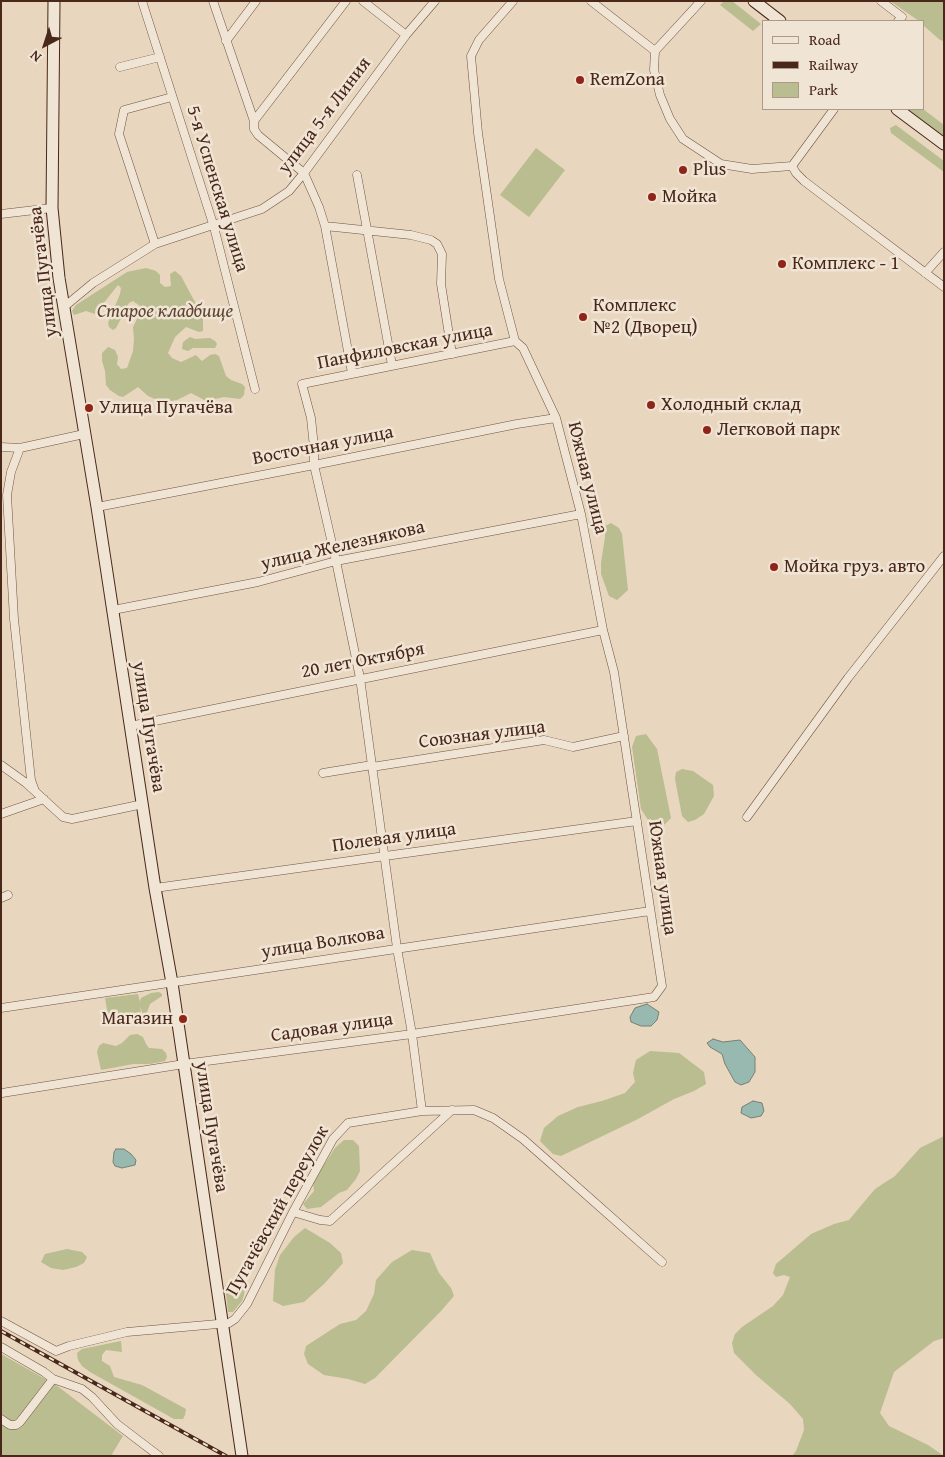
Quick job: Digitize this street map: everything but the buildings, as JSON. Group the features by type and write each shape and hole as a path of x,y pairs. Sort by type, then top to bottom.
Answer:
{"street":[{"name":"улица Пугачёва","path":"54,1 52,208 58,278 97,507 172,983 242,1456"},
{"path":"142,3 151,1"},
{"path":"213,1 254,122 254,129 304,173 319,207 325,226 352,373"},
{"path":"226,40 256,1"},
{"path":"254,122 346,1"},
{"path":"363,1 406,35"},
{"name":"улица 5-я Линия","path":"64,307 93,283 155,244 262,209 289,191 406,35 435,1"},
{"name":"Южная улица","path":"513,1 479,40 471,56 478,133 499,279 515,341 523,348 556,418 581,514 603,630 614,672 662,986"},
{"path":"591,1 655,51"},
{"path":"701,1 655,51 654,70 660,95 670,119 683,140 721,164 752,170 792,166 833,110"},
{"path":"754,1 779,20"},
{"path":"881,1 902,17 899,20"},
{"name":"5-я Успенская улица","path":"142,3 213,225 255,389"},
{"path":"120,67 160,57"},
{"path":"155,244 119,134 124,110 172,97"},
{"path":"898,110 944,144"},
{"path":"792,166 804,181 944,287"},
{"path":"357,175 392,365"},
{"path":"1,214 52,208"},
{"path":"325,226 411,235 431,240 437,244 442,254 441,284 452,354"},
{"path":"926,273 944,252"},
{"name":"Панфиловская улица","path":"314,465 311,418 302,384 515,341"},
{"name":"Восточная улица","path":"97,507 517,424 556,418"},
{"path":"1,448 20,448 84,434"},
{"path":"20,448 11,472 7,496 14,619 31,780 35,791"},
{"path":"314,465 360,678 397,948 412,1034 422,1111"},
{"name":"улица Железнякова","path":"113,610 258,582 336,561 581,514"},
{"path":"747,817 848,678 944,556"},
{"name":"20 лет Октября","path":"130,726 603,630"},
{"name":"Союзная улица","path":"323,773 544,740 573,747 624,736"},
{"path":"1,766 26,783 63,817 72,819 143,804"},
{"path":"1,814 44,799"},
{"name":"Полевая улица","path":"156,888 637,820"},
{"name":"улица Волкова","path":"1,1008 650,911"},
{"name":"Садовая улица","path":"2,1093 184,1064 412,1034 654,997 662,986"},
{"path":"293,1212 330,1221 452,1110"},
{"name":"Пугачёвский переулок","path":"223,1324 235,1319 247,1304 293,1212 333,1139 348,1123 422,1111 474,1110 493,1118 523,1139 662,1262"},
{"path":"1,1321 56,1351 127,1332 223,1324"},
{"path":"1,1347 53,1379 82,1389 117,1424 159,1456"},
{"path":"1,1420 10,1425 16,1425 20,1422 53,1379"}],"green space":[{"path":"724,1 732,1 761,24 753,31 720,5"},
{"path":"890,1 944,1 944,41 940,40 925,27 925,20 918,20"},
{"path":"908,110 924,110 944,125 944,137"},
{"path":"896,125 944,161 944,172 891,133 890,128"},
{"path":"536,148 565,170 529,217 500,195"},
{"name":"Старое кладбище","path":"146,268 156,271 160,275 160,283 165,287 171,286 170,274 175,271 181,276 203,317 203,331 199,332 186,327 175,337 168,353 172,358 181,362 196,355 202,361 210,355 215,354 219,356 226,376 245,387 244,395 240,399 224,397 206,401 191,393 177,400 165,402 148,396 138,387 123,397 119,396 106,385 102,353 108,347 115,350 118,357 117,364 121,369 127,368 133,351 133,327 138,317 140,306 133,301 129,303 116,328 113,330 109,327 108,323 120,294 121,288 118,285 95,314 86,311 74,315 72,311 76,305 127,272"},
{"path":"190,337 195,339 210,338 217,344 215,348 193,348 188,351 182,349 183,342"},
{"path":"611,523 619,528 622,534 628,590 617,600 609,596 601,574 605,526"},
{"path":"646,734 657,749 671,818 660,829 648,820 641,809 632,747 636,736"},
{"path":"682,769 693,771 713,785 714,796 704,814 688,822 682,816 675,779 676,772"},
{"path":"159,992 162,996 150,1004 146,1015 143,1015 140,1006 141,1012 108,1016 105,998 138,994 140,1002 141,998 151,993"},
{"path":"137,1034 143,1037 149,1048 162,1049 167,1057 165,1061 101,1070 97,1052 99,1046 103,1043 116,1046 130,1035"},
{"path":"650,1051 679,1053 704,1072 706,1084 561,1156 553,1154 540,1141 544,1128 558,1116 578,1107 625,1093 635,1082 633,1073 636,1060"},
{"path":"944,1136 944,1338 934,1341 894,1372 880,1413 889,1426 928,1445 944,1456 792,1456 796,1451 804,1430 803,1419 790,1404 734,1353 732,1343 735,1334 773,1306 783,1295 790,1277 784,1275 776,1277 773,1273 776,1264 811,1234 849,1220 875,1189 895,1176 920,1148"},
{"path":"344,1140 353,1140 359,1146 360,1171 356,1179 347,1190 339,1193 321,1207 307,1209 303,1204 314,1191 313,1183 335,1148"},
{"path":"305,1228 330,1243 341,1253 343,1263 304,1302 283,1306 273,1301 275,1270 280,1255 294,1237"},
{"path":"67,1249 82,1252 87,1257 84,1263 63,1270 51,1268 41,1262 45,1254"},
{"path":"412,1250 430,1253 439,1273 451,1288 454,1296 441,1311 375,1378 365,1384 324,1375 308,1364 304,1354 306,1346 340,1324 356,1320 366,1311 374,1294 376,1280 392,1262"},
{"path":"245,1284 242,1301 233,1312 228,1312 225,1285"},
{"path":"121,1341 122,1352 106,1350 102,1355 102,1361 110,1366 114,1377 142,1385 186,1409 183,1419 174,1419 90,1372 78,1360 77,1353 82,1349"},
{"path":"1,1354 56,1385 123,1436 112,1454 114,1456 1,1456"}],"water":[{"path":"647,1004 659,1012 657,1020 651,1026 641,1026 631,1022 630,1017 635,1008"},
{"path":"713,1039 723,1042 740,1040 755,1057 755,1072 749,1082 741,1085 735,1082 722,1054 707,1043"},
{"path":"753,1101 762,1103 764,1111 761,1116 751,1118 741,1113 742,1107"},
{"path":"116,1149 124,1149 131,1154 136,1160 135,1165 122,1168 115,1166 113,1162"}],"railway":[{"path":"1,1331 226,1456"}],"place":[{"name":"RemZona","path":"580,80"},
{"name":"Plus","path":"683,170"},
{"name":"Мойка","path":"652,197"},
{"name":"Комплекс - 1","path":"782,264"},
{"name":"Комплекс №2 (Дворец)","path":"583,317"},
{"name":"Холодный склад","path":"651,405"},
{"name":"Улица Пугачёва","path":"89,408"},
{"name":"Легковой парк","path":"707,430"},
{"name":"Мойка груз. авто","path":"774,567"},
{"name":"Магазин","path":"183,1019"}]}
